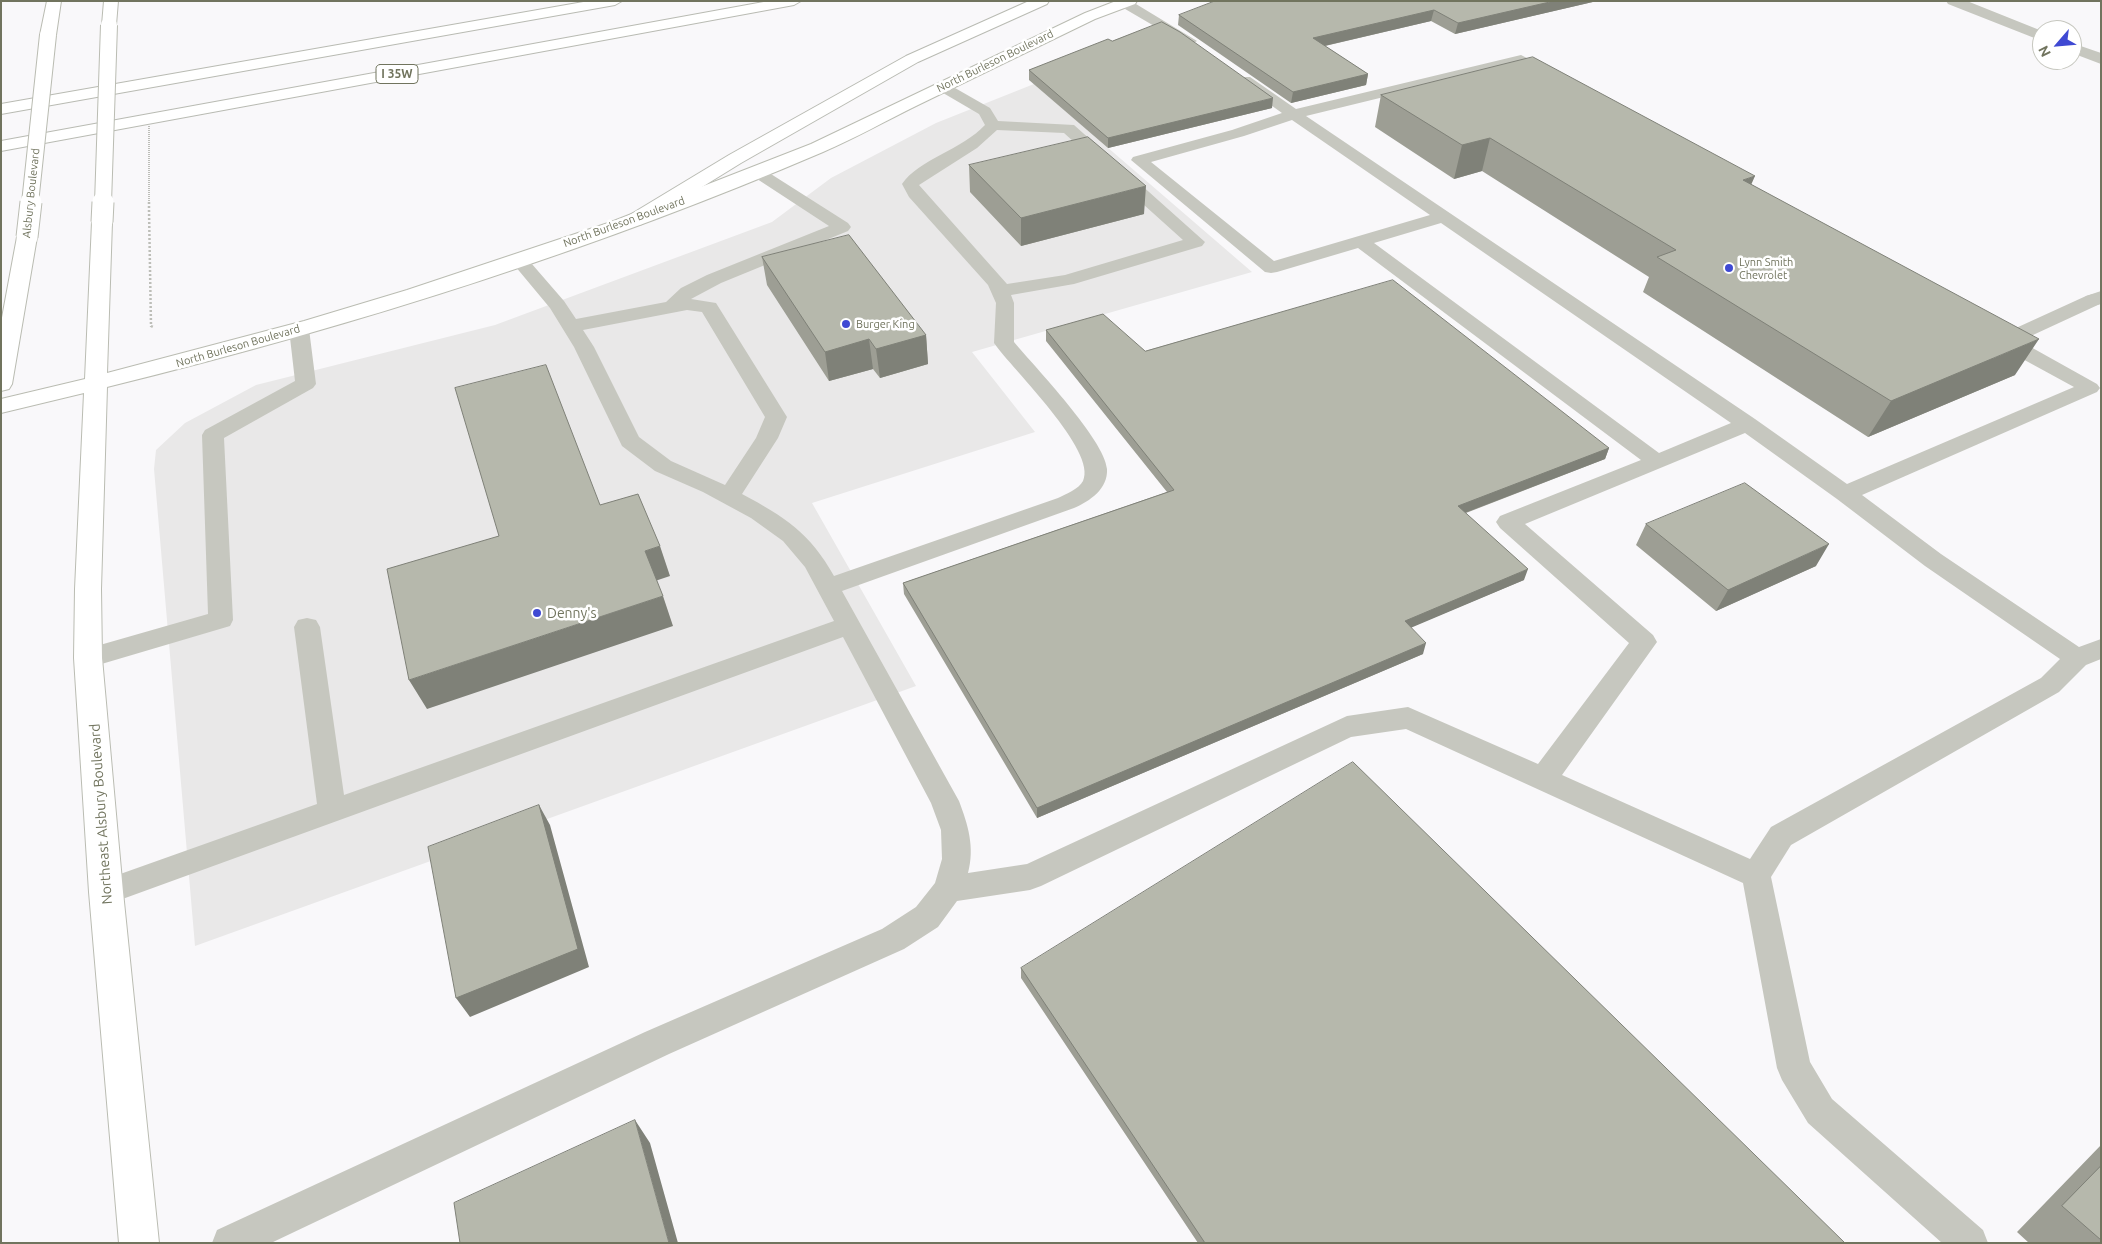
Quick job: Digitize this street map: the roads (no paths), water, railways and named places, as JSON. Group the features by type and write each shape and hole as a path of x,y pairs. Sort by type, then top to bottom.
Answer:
{"main road":[{"name":"Alsbury Boulevard","path":"1,384 26,238 48,35 54,1"},
{"path":"96,384 111,1"},
{"path":"1,109 615,1"},
{"name":"I 35W","path":"1,146 794,1"},
{"path":"635,220 735,160 912,59 1042,1"},
{"name":"North Burleson Boulevard","path":"1,406 216,353 299,329 451,283 635,220 818,147 1090,16 1128,2"},
{"name":"Northeast Alsbury Boulevard","path":"96,384 88,589 88,658 106,892 139,1243"}],"street":[{"path":"1953,1 2032,32"},
{"path":"2082,52 2101,59"}],"lane":[{"path":"1128,2 1207,53"},
{"path":"1443,217 1272,268 1139,160 1238,133 1293,114 1521,59 1565,83"},
{"path":"1230,69 1747,424 1933,560 2089,653 2050,685 1781,836 1756,875 1794,1068 1820,1110 1970,1243"},
{"path":"943,87 986,111 993,124"},
{"path":"993,124 1068,128 1196,242 1068,280 1000,291"},
{"path":"828,587 1066,503 1084,494 1092,485 1097,469 1094,456 1081,436 1004,343 1005,303 996,283 915,193 910,184 929,169 976,142 987,133 993,124"},
{"path":"674,306 688,292 714,279 842,228 757,172"},
{"path":"1361,242 1657,462"},
{"path":"230,1243 657,1044 893,939 927,917 948,889 957,859 956,830 945,801 814,562 791,536 759,512 711,487 663,466 630,441 584,347 558,305 519,260"},
{"path":"2004,341 2097,298"},
{"path":"571,326 687,304 709,307 776,417 767,438 729,497"},
{"path":"88,658 221,620 213,435 306,384 299,329"},
{"path":"1987,331 2096,391"},
{"path":"1845,494 2096,391"},
{"path":"1543,779 1644,642 1508,522 1747,424"},
{"path":"106,892 850,625"},
{"path":"307,627 332,811"},
{"path":"948,889 1030,877 1347,728 1408,718 1756,875"}],"place":[{"name":"Lynn Smith Chevrolet","path":"1729,268"},
{"name":"Burger King","path":"846,324"},
{"name":"Denny's","path":"537,613"}]}
